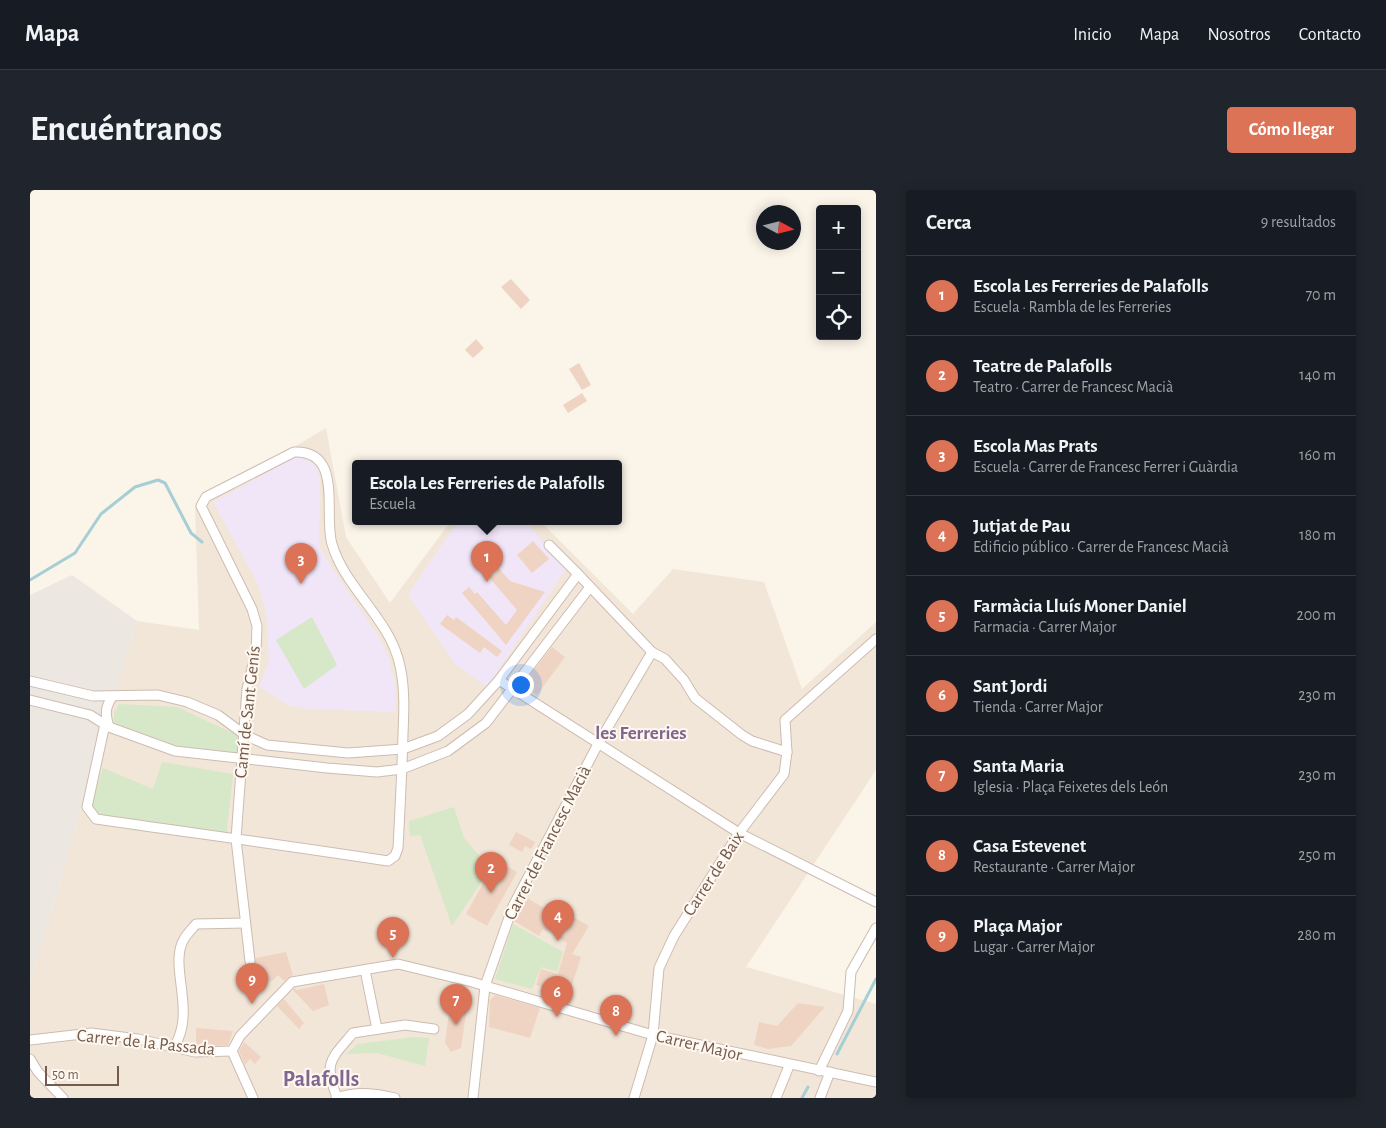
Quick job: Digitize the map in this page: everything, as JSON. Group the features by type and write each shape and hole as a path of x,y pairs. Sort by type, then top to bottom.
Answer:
{"street":[{"name":"Camí de Sant Genís","path":"250,962 236,839 248,689 256,652 258,626 252,609 201,506 206,496 294,452 305,451 317,458 328,474 331,540 337,560 390,637 400,665 404,688 403,749"},
{"path":"548,544 652,652 665,659 684,680 695,698 752,741 787,752"},
{"path":"30,681 93,696 158,695 186,702 218,715 245,735 266,745 348,753 403,749 438,736 468,714 499,680 578,574"},
{"path":"30,700 90,715 107,726 175,751 228,759 242,758 352,770 378,772 402,769 448,751 486,723 590,587"},
{"name":"Carrer de Baix","path":"634,1098 653,1036 659,968 674,936 739,833 784,774 787,752 785,720 876,639"},
{"name":"Carrer de Francesc Macià","path":"473,1098 485,986 513,906 598,744 652,652"},
{"path":"499,680 739,833 876,902"},
{"path":"112,697 106,706 107,726 88,807 96,818 388,861 395,856 398,848 403,749"},
{"path":"174,1047 183,1030 184,1016 180,954 183,940 196,924 246,923"},
{"path":"819,1070 848,1011 851,972 876,928"},
{"name":"Carrer Major","path":"232,1051 240,1036 292,982 398,964 485,986 653,1036 789,1066 830,1072 876,1082"},
{"path":"365,970 377,1029"},
{"path":"395,1098 375,1093 356,1092 336,1098 328,1077 331,1059 353,1033 405,1025 434,1028"},
{"name":"Carrer de la Passada","path":"30,1040 91,1033 138,1039 195,1052 232,1051"},
{"path":"232,1051 253,1098"},
{"path":"30,1059 34,1071 60,1097"},
{"path":"776,1098 789,1066"},
{"path":"820,1098 830,1072"}],"shaded area":[{"path":"326,428 346,537 390,603 448,525 544,525 633,614 673,569 764,582 802,689 876,622 876,770 746,967 876,1004 876,1098 30,1098 30,984 137,621 199,630 195,506"},
{"path":"298,456 310,461 317,468 320,480 319,545 332,568 377,634 388,655 395,684 396,712 309,709 290,706 259,687 269,660 266,612 257,582 213,502"},
{"path":"455,525 529,525 566,569 487,687 455,664 408,595"},
{"path":"72,575 137,621 30,984 30,595"}],"green space":[{"path":"312,617 337,665 304,689 276,640"},
{"path":"119,704 177,707 241,737 238,753 178,746 114,723 114,713"},
{"path":"162,762 233,774 226,839 131,830 90,809 103,768 153,789"},
{"path":"454,807 464,838 481,858 488,872 452,926 420,835 410,836 409,821"},
{"path":"513,924 563,952 557,972 541,967 532,989 495,979"},
{"path":"414,1037 429,1038 425,1066 377,1053 346,1054 358,1044"}],"building":[{"path":"511,279 530,300 521,309 501,287"},
{"path":"476,339 484,348 473,358 465,350"},
{"path":"579,363 591,385 582,390 569,369"},
{"path":"582,393 587,401 568,413 563,405"},
{"path":"533,541 549,559 532,573 517,555"},
{"path":"489,561 493,566 495,564 510,581 545,592 506,645 462,593 469,587 475,594 477,592 506,625 517,610 481,568"},
{"path":"447,615 454,620 456,617 502,651 497,657 484,647 480,653 440,624"},
{"path":"552,647 565,657 537,695 528,688 527,679"},
{"path":"516,832 535,842 531,849 525,846 522,852 509,845"},
{"path":"496,860 517,872 487,926 466,914"},
{"path":"527,898 558,916 561,910 589,926 572,954 581,957 566,1003 550,998 553,990 536,985 541,969 558,974 567,943 543,929 539,936 514,921"},
{"path":"286,952 293,975 284,981 278,975 272,981 255,984 253,966 256,958"},
{"path":"324,984 329,1005 313,1011 293,990 295,988 297,990"},
{"path":"495,995 540,1008 530,1038 489,1027 490,1000"},
{"path":"284,999 304,1023 299,1029 277,1006"},
{"path":"798,1003 825,1007 791,1046 768,1049 754,1045 759,1022 777,1026"},
{"path":"450,1004 467,1007 461,1048 451,1052 445,1043"},
{"path":"196,1028 233,1031 228,1045 196,1046"},
{"path":"244,1042 261,1057 255,1064 250,1059 245,1065 239,1051"}],"waterway":[{"path":"30,580 75,553 101,514 135,487 158,480 165,483 191,533 202,542"},
{"path":"837,1054 876,979"},
{"path":"802,1098 808,1087"}],"place":[{"name":"Escola Les Ferreries de Palafolls","path":"487,582"},
{"name":"Escola Mas Prats","path":"301,584"},
{"name":"Teatre de Palafolls","path":"491,893"},
{"name":"Jutjat de Pau","path":"558,941"},
{"name":"Farmàcia Lluís Moner Daniel","path":"393,958"},
{"name":"Plaça Major","path":"252,1004"},
{"name":"Sant Jordi","path":"557,1017"},
{"name":"Santa Maria","path":"456,1025"},
{"name":"Casa Estevenet","path":"616,1036"}],"district":[{"name":"les Ferreries","path":"641,733"},
{"name":"Palafolls","path":"321,1079"}]}
